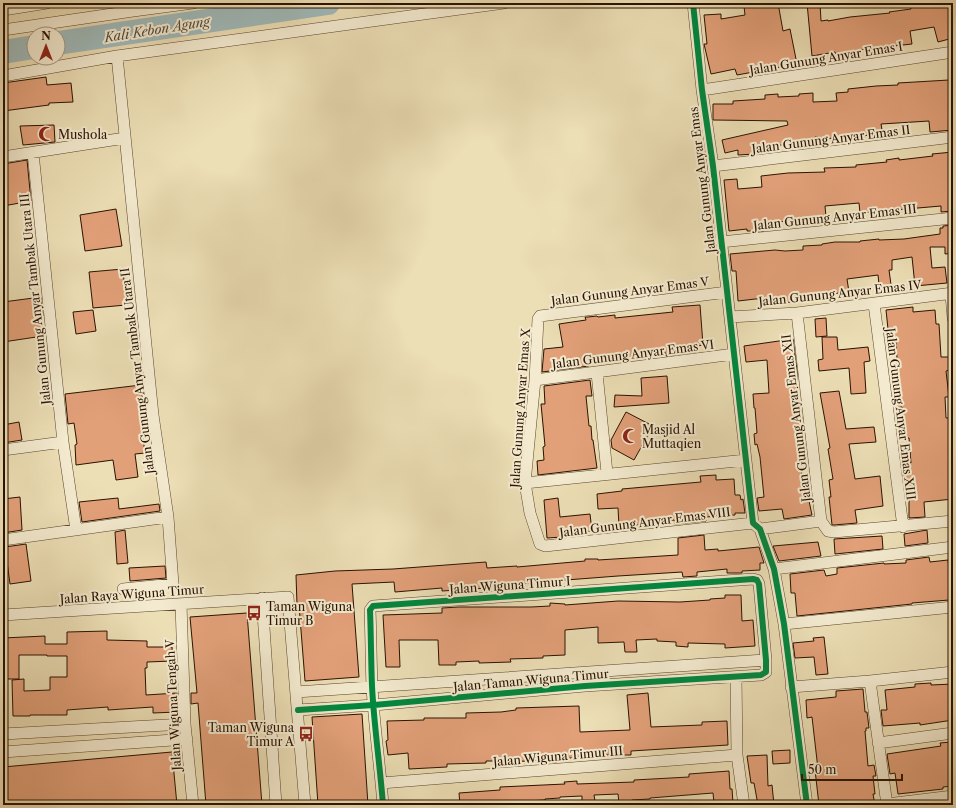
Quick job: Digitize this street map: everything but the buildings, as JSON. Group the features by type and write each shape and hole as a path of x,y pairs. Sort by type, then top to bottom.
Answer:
{"street":[{"path":"3,10 47,3"},
{"path":"3,30 133,7 193,3"},
{"path":"3,76 117,56 504,3"},
{"name":"Jalan Gunung Anyar Emas","path":"693,3 746,460 756,526 774,569 784,624 806,805"},
{"name":"Jalan Gunung Anyar Emas I","path":"702,90 953,52"},
{"name":"Jalan Gunung Anyar Tambak Utara II","path":"117,56 153,415 168,517 173,584 123,589"},
{"name":"Jalan Gunung Anyar Emas II","path":"713,166 953,137"},
{"path":"3,157 125,138"},
{"name":"Jalan Gunung Anyar Tambak Utara III","path":"33,153 63,442 76,530"},
{"name":"Jalan Gunung Anyar Emas III","path":"721,242 953,218"},
{"name":"Jalan Gunung Anyar Emas V","path":"538,319 540,316 545,314 727,292"},
{"path":"952,293 953,318"},
{"name":"Jalan Gunung Anyar Emas IV","path":"730,317 797,313 952,293"},
{"name":"Jalan Gunung Anyar Emas XIII","path":"874,304 903,527"},
{"name":"Jalan Gunung Anyar Emas XII","path":"797,313 821,521"},
{"name":"Jalan Gunung Anyar Emas X","path":"538,319 526,483 530,514 540,544"},
{"name":"Jalan Gunung Anyar Emas VI","path":"534,380 734,354"},
{"path":"597,373 607,473"},
{"path":"3,450 63,442"},
{"path":"526,483 607,473 746,460"},
{"path":"3,540 168,517"},
{"path":"821,521 828,531 834,532 903,527 953,521"},
{"name":"Jalan Gunung Anyar Emas VIII","path":"540,544 552,546 821,521"},
{"path":"774,569 953,547"},
{"name":"Jalan Wiguna Timur I","path":"383,805 372,687 370,610 373,606 753,579 757,580 759,584 766,672"},
{"name":"Jalan Raya Wiguna Timur","path":"3,614 181,604 287,596 289,598 305,805"},
{"path":"262,598 276,805"},
{"name":"Jalan Wiguna Tengah V","path":"181,604 185,724 193,805"},
{"path":"784,624 953,607"},
{"name":"Jalan Taman Wiguna Timur","path":"296,692 766,660"},
{"name":"Jalan Taman Wiguna Timur","path":"298,710 585,686 761,675 766,672"},
{"path":"791,687 870,681 953,672"},
{"path":"584,673 585,686"},
{"path":"736,677 737,755 744,805"},
{"path":"870,681 887,804 953,796"},
{"path":"3,734 185,724"},
{"path":"878,743 953,733"},
{"path":"3,752 187,739"},
{"name":"Jalan Wiguna Timur III","path":"381,783 737,755"}],"waterway":[{"name":"Kali Kebon Agung","path":"66,42 328,3"},
{"name":"Kali Kebon Agung","path":"3,52 26,48"}],"cycle path":[{"path":"693,3 753,523 760,529 774,569 784,624 807,805"},
{"path":"298,710 374,705 585,686 761,675 766,672 766,660 759,584 757,580 753,579 373,606 370,610 372,686 373,701 374,716 383,805"}],"place":[{"name":"Mushola","path":"46,134"},
{"name":"Masjid Al Muttaqien","path":"630,436"},
{"name":"Taman Wiguna Timur B","path":"254,613"},
{"name":"Taman Wiguna Timur A","path":"306,734"}]}
